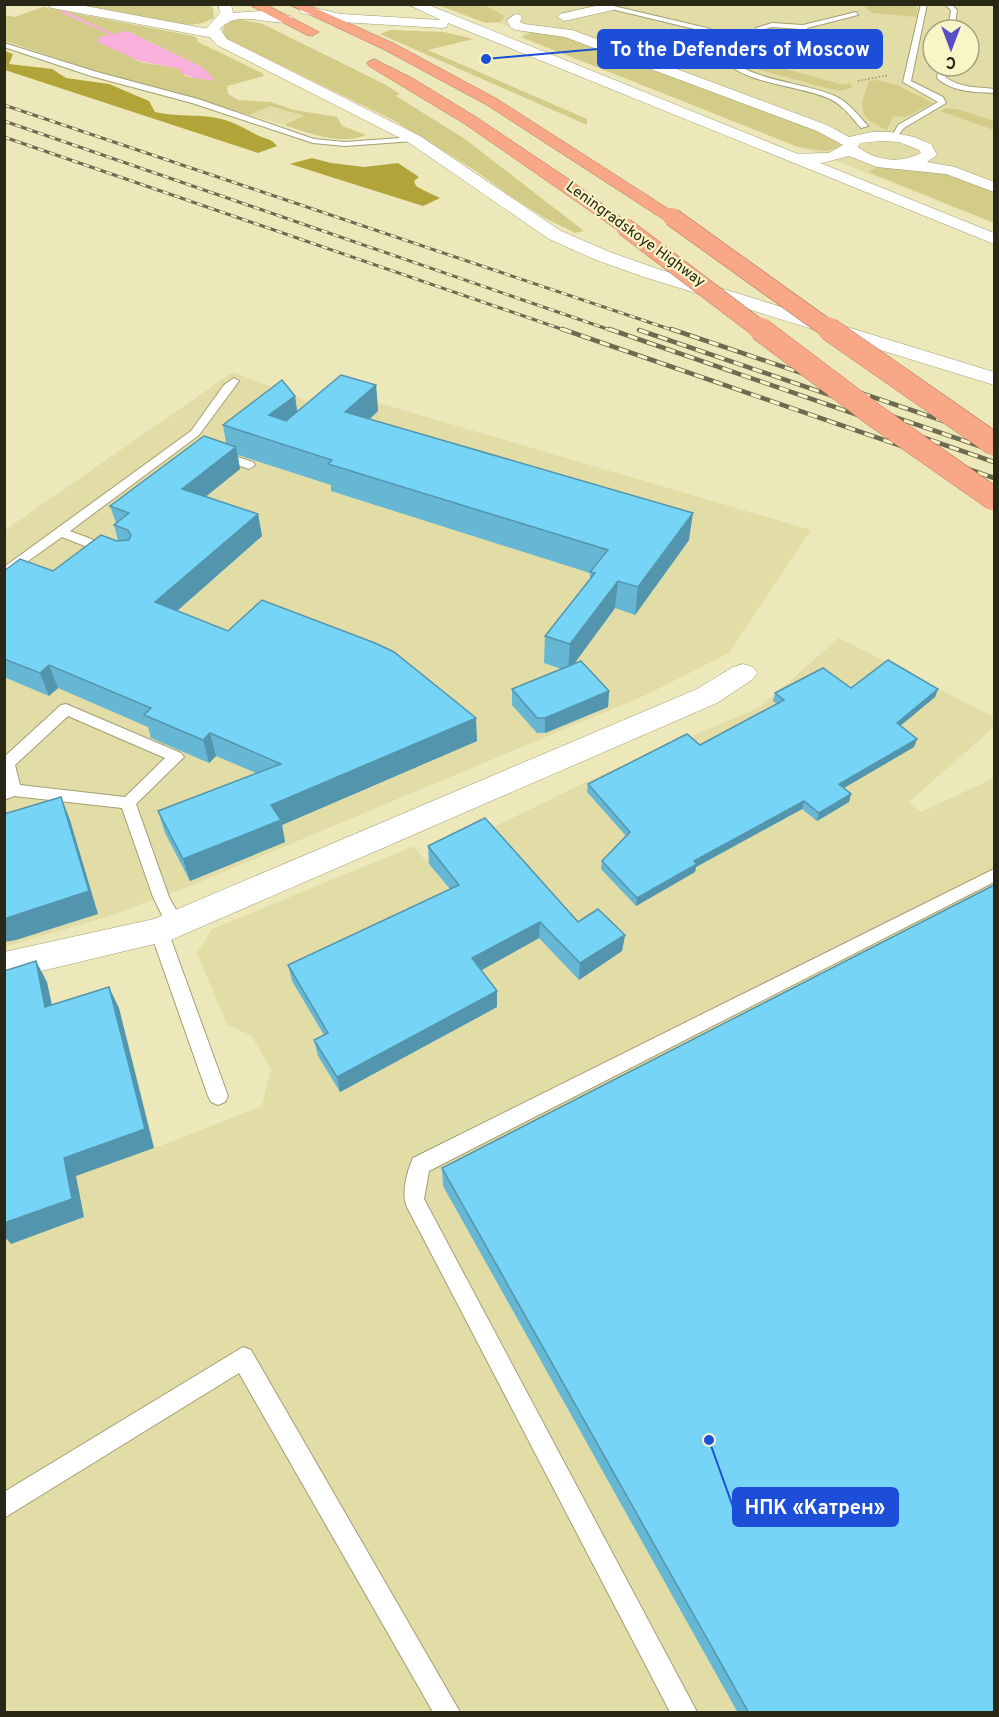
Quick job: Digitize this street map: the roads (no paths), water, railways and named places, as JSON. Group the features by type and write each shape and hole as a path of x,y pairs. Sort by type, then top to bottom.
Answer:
{"highway":[{"path":"254,4 329,39"},
{"name":"Leningradskoye Highway","path":"300,7 384,45 492,102 672,218 994,444"},
{"name":"Leningradskoye Highway","path":"360,56 453,109 533,161 625,227 874,415 994,499"}],"main road":[{"path":"215,28 227,13 224,4"},
{"path":"413,4 994,239"},
{"path":"300,7 341,18 473,29"},
{"path":"215,28 229,18 252,15 286,19"},
{"path":"384,45 373,34 375,31 430,24"},
{"path":"215,28 222,42 232,48 414,139 555,235 603,256 994,379"}],"street":[{"path":"51,4 169,27 215,28"},
{"path":"566,19 606,6"},
{"path":"500,9 522,16 513,20 514,24 521,27 567,33 811,123 841,136 858,156 876,162 949,170 994,187"},
{"path":"548,13 602,31"},
{"path":"546,30 566,25 566,19"},
{"path":"671,56 698,66"},
{"path":"719,74 793,101"},
{"path":"834,116 893,136"},
{"path":"792,157 824,159 841,155 854,140 869,136 893,136 912,139 927,148 994,172"},
{"path":"904,164 919,162 929,155 927,148"},
{"path":"840,176 876,162"},
{"path":"4,966 167,928 707,696 743,673"}],"lane":[{"path":"893,136 901,127 942,103 940,99 907,82 908,69 926,4 932,5"},
{"path":"938,5 945,4 954,10 953,18"},
{"path":"606,6 641,5"},
{"path":"606,6 705,29 739,42"},
{"path":"759,37 756,32 758,29 772,25 803,27 856,14 851,9"},
{"path":"671,56 718,48 759,37 783,39 797,37 806,33 803,27"},
{"path":"4,45 94,74 195,101 313,141 345,144 414,139"},
{"path":"718,48 725,60 744,71 831,97 845,105 864,126"},
{"path":"941,78 967,88 994,91"},
{"path":"203,448 206,422 216,400 234,381"},
{"path":"203,448 249,465"},
{"path":"4,574 61,532 203,448"},
{"path":"61,532 119,554"},
{"path":"66,709 176,757 128,803 9,792 7,764 66,709"},
{"path":"128,803 161,897 167,928 218,1096"},
{"path":"684,1713 414,1200 420,1165 994,875"},
{"path":"4,1506 243,1358 447,1713"}],"waterway":[{"path":"63,12 112,34"}],"railway":[{"path":"4,105 675,331"},
{"path":"4,121 613,331"},
{"path":"4,137 567,331"},
{"path":"562,329 994,478"},
{"path":"609,329 994,462"},
{"path":"671,329 994,438"},
{"path":"641,331 639,330 994,451"}],"place":[{"name":"To the Defenders of Moscow","path":"486,59"},
{"name":"НПК «Катрен»","path":"709,1440"}]}
